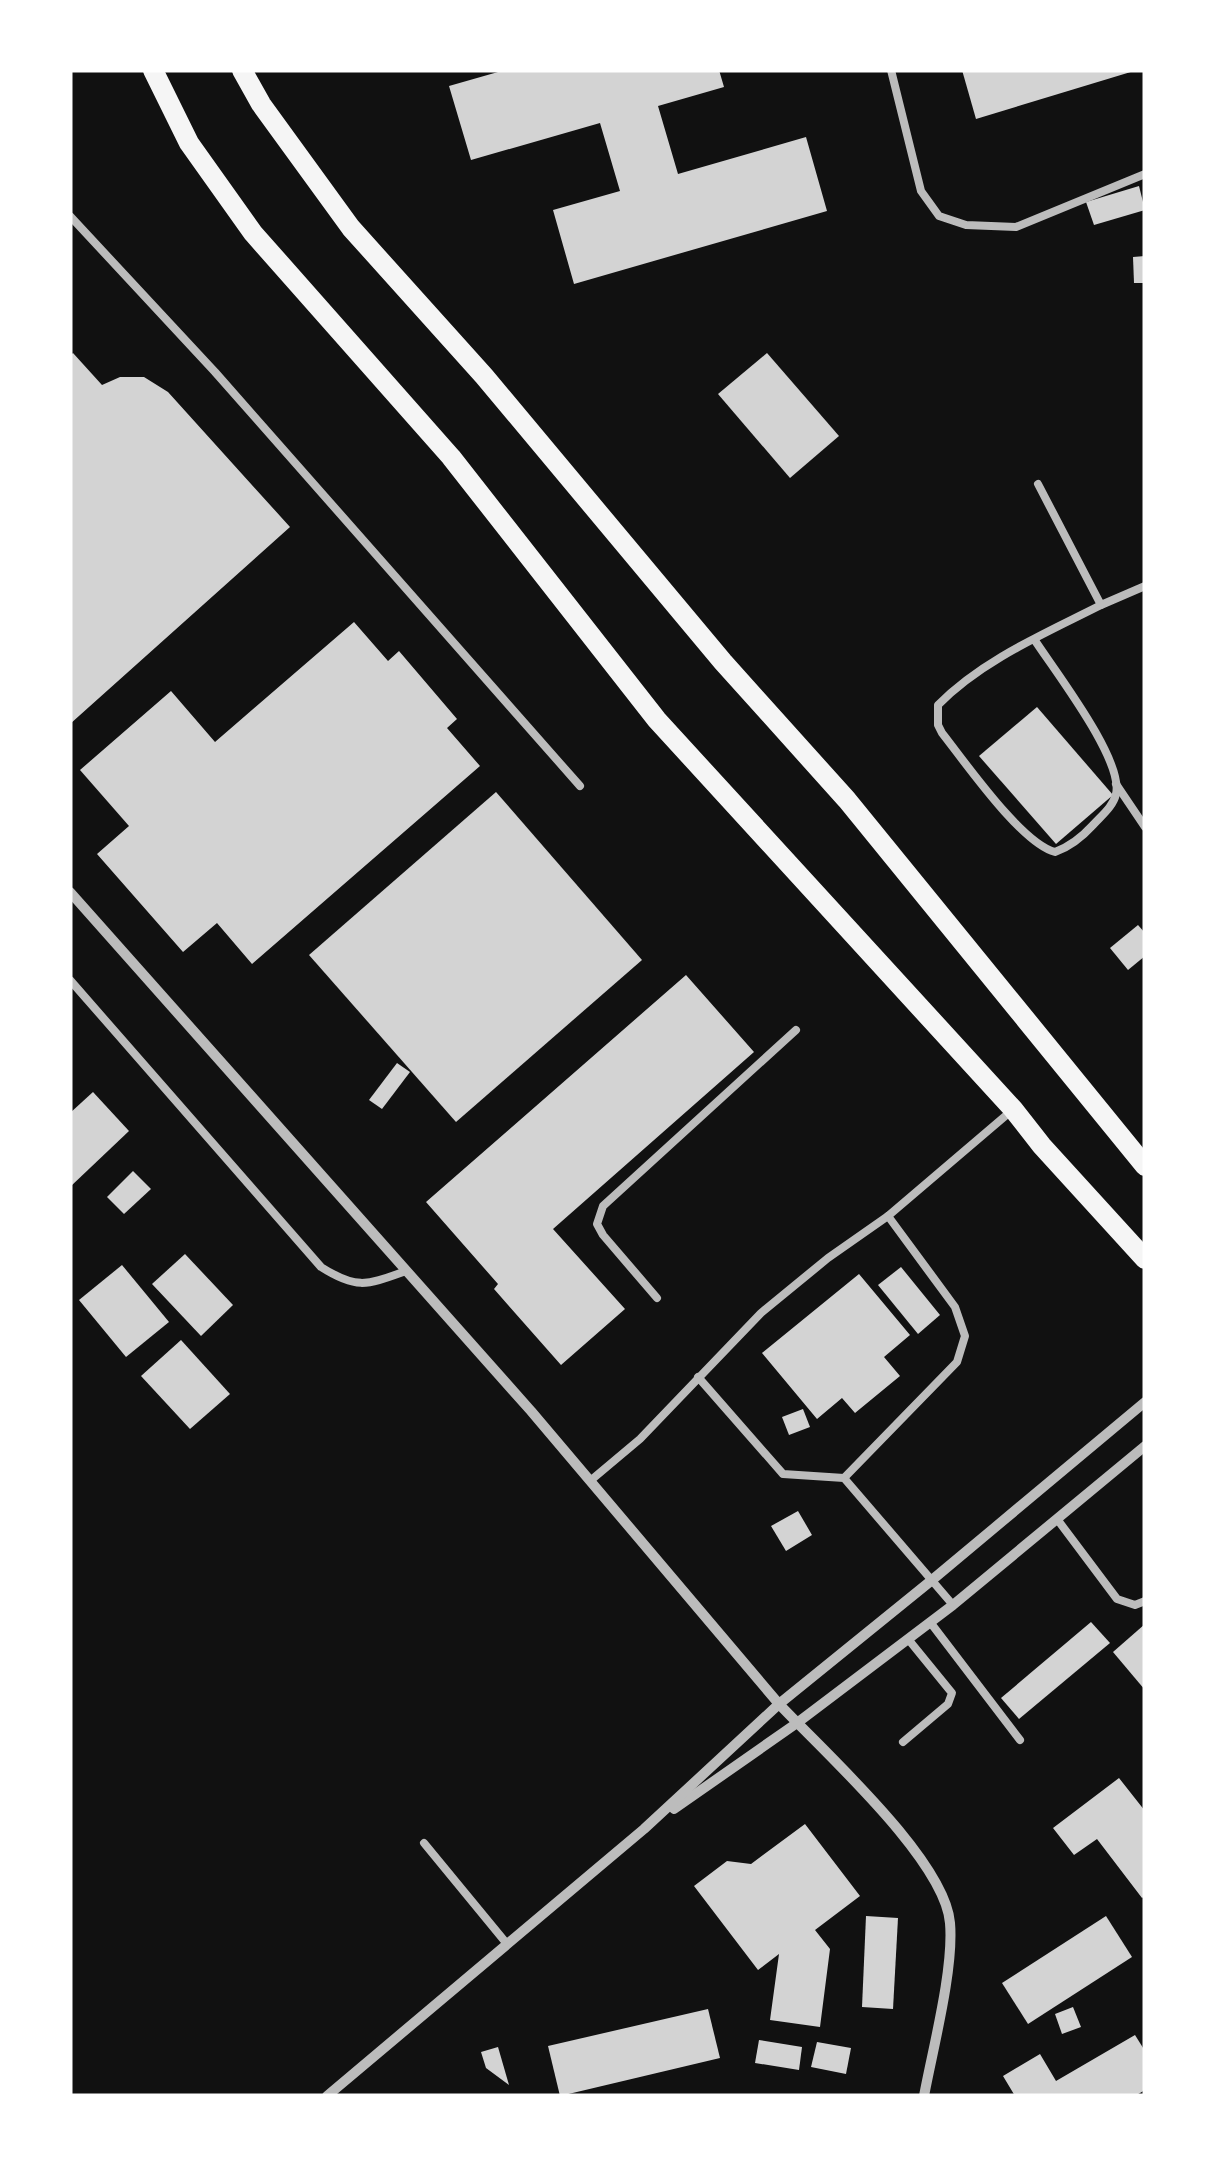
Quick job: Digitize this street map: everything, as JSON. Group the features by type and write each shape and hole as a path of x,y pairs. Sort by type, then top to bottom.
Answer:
{"main road":[{"path":"153,70 189,143 253,232 451,457 657,720 1145,1259"},
{"path":"242,70 261,104 351,228 484,376 723,662 848,800 1145,1166"}],"street":[{"path":"70,892 590,1481 778,1704 821,1745 928,1867 942,1890 949,1915 950,1948 924,2096"},
{"path":"326,2096 644,1830 778,1704 1145,1402"},
{"path":"644,1830 797,1723 953,1605 1145,1446"}],"lane":[{"path":"891,70 921,191 939,216 966,225 1016,227 1145,174"},
{"path":"70,216 216,372 580,786"},
{"path":"1038,484 1101,605"},
{"path":"1034,639 1108,754 1116,784 1116,796 1110,807 1062,849 1047,850 995,800 942,733 938,705 1034,639 1145,586"},
{"path":"1116,784 1145,827"},
{"path":"70,980 321,1267 358,1285 406,1271"},
{"path":"656,1298 602,1235 597,1224 602,1206 796,1030"},
{"path":"590,1481 640,1439 796,1283 888,1216 1013,1109"},
{"path":"844,1478 957,1362 965,1336 955,1307 888,1216"},
{"path":"698,1377 783,1474 844,1478 953,1605"},
{"path":"1057,1519 1118,1599 1135,1605 1145,1601"},
{"path":"930,1622 1020,1740"},
{"path":"903,1742 948,1704 952,1693 908,1639"},
{"path":"424,1843 508,1944"}],"building":[{"path":"505,70 719,70 724,87 658,106 678,174 806,137 827,211 574,284 553,210 620,191 600,123 471,160 449,86"},
{"path":"962,70 1134,70 1134,71 976,119"},
{"path":"1139,186 1145,210 1094,225 1086,202"},
{"path":"1145,256 1145,283 1134,283 1133,257"},
{"path":"73,353 102,385 120,377 144,377 168,392 290,527 70,724 70,356"},
{"path":"767,353 839,436 790,478 718,394"},
{"path":"354,622 388,661 399,651 457,719 447,728 480,766 252,964 217,923 183,952 97,854 129,826 80,770 171,691 215,742"},
{"path":"1037,707 1113,795 1056,844 979,756"},
{"path":"496,792 642,960 456,1122 309,955"},
{"path":"1138,925 1145,933 1145,956 1128,970 1110,948"},
{"path":"686,975 754,1052 553,1229 625,1309 561,1365 494,1289 498,1284 426,1202"},
{"path":"397,1063 410,1072 382,1109 369,1100"},
{"path":"93,1092 129,1131 70,1187 70,1113"},
{"path":"133,1171 151,1189 124,1214 107,1197"},
{"path":"185,1254 233,1305 201,1336 152,1284"},
{"path":"122,1265 169,1322 126,1357 79,1300"},
{"path":"901,1267 940,1315 918,1334 878,1285"},
{"path":"859,1274 910,1335 884,1357 900,1376 855,1413 842,1398 817,1419 762,1353"},
{"path":"181,1340 230,1394 190,1429 141,1376"},
{"path":"803,1409 810,1427 789,1435 782,1417"},
{"path":"798,1511 812,1535 786,1551 771,1526"},
{"path":"1091,1622 1110,1643 1019,1719 1001,1698"},
{"path":"1145,1624 1145,1690 1113,1652"},
{"path":"1119,1778 1145,1811 1142,1898 1097,1839 1074,1855 1053,1828"},
{"path":"805,1824 860,1896 815,1930 830,1949 820,2027 770,2020 779,1954 758,1970 694,1886 727,1861 751,1864"},
{"path":"866,1916 898,1918 893,2009 862,2007"},
{"path":"1106,1916 1132,1957 1028,2024 1002,1983"},
{"path":"1073,2007 1081,2027 1062,2034 1055,2014"},
{"path":"708,2009 720,2058 560,2096 548,2046"},
{"path":"1135,2035 1145,2051 1145,2090 1135,2096 1015,2096 1003,2076 1040,2054 1056,2081"},
{"path":"759,2040 802,2047 799,2070 755,2063"},
{"path":"817,2042 851,2048 846,2074 811,2067"},
{"path":"498,2047 509,2085 486,2068 481,2052"}]}
